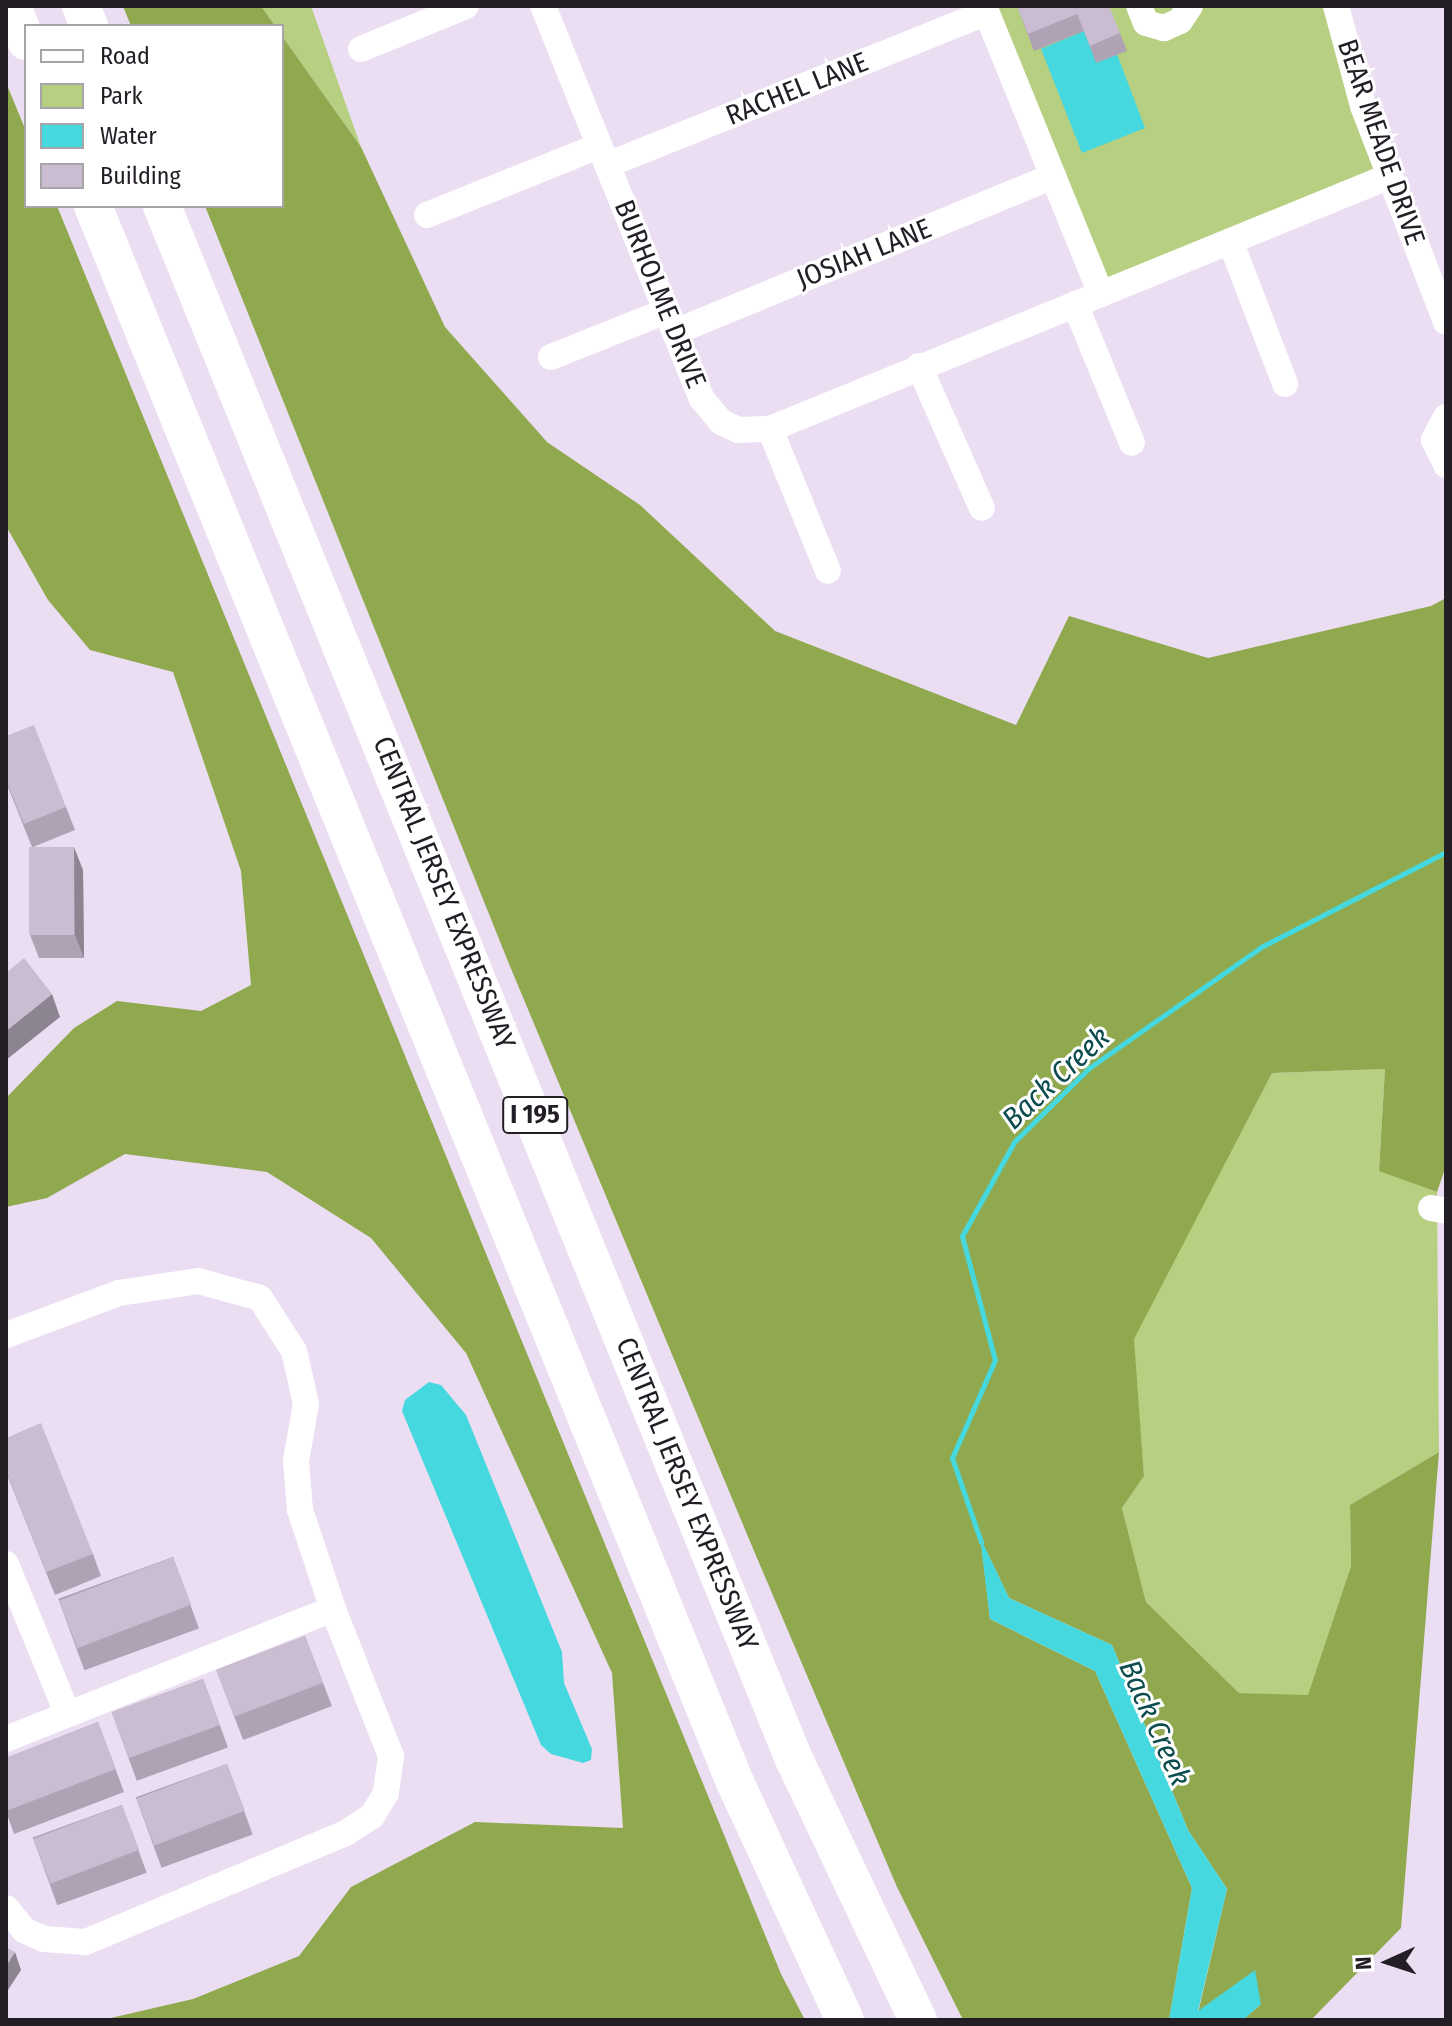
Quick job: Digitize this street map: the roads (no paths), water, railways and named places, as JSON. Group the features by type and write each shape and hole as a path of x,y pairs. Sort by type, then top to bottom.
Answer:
{"highway":[{"path":"12,6 24,36"},
{"name":"I 195","path":"94,208 707,1715 760,1841 845,2020"},
{"name":"CENTRAL JERSEY EXPRESSWAY","path":"163,208 788,1745 879,1948 918,2020"}],"street":[{"path":"361,49 466,6"},
{"path":"1139,6 1146,23 1164,28 1180,21 1190,6"},
{"name":"BEAR MEADE DRIVE","path":"1336,6 1363,106 1446,322"},
{"name":"BURHOLME DRIVE","path":"546,7 702,399 721,422 738,430 770,429 1390,176"},
{"path":"985,9 1101,294"},
{"name":"RACHEL LANE","path":"427,215 603,156 985,9"},
{"name":"JOSIAH LANE","path":"551,357 671,321 1053,176"},
{"path":"1231,243 1285,384"},
{"path":"1075,304 1132,443"},
{"path":"919,366 982,508"},
{"path":"1446,417 1434,440 1446,465"},
{"path":"770,429 828,571"},
{"path":"6,1335 119,1293 198,1281 260,1298 294,1351 306,1404 296,1461 300,1510 333,1609 391,1756 386,1793 372,1816 346,1833 85,1942 44,1939 24,1930 6,1908"},
{"path":"6,1564 67,1713"},
{"path":"6,1739 333,1609"}],"water":[{"path":"1084,31 1117,54 1145,128 1082,153 1041,49"},
{"path":"429,1382 441,1385 466,1415 562,1652 564,1683 592,1749 591,1760 583,1763 551,1754 541,1745 402,1411 405,1400"},
{"path":"980,1537 1009,1598 1112,1645 1188,1830 1227,1889 1198,2011 1255,1970 1261,2004 1243,2020 1169,2020 1192,1888 1095,1671 990,1619"}],"waterway":[{"name":"Back Creek","path":"981,1542 952,1458 995,1360 962,1236 1014,1142 1089,1068 1261,947 1446,852"}]}
